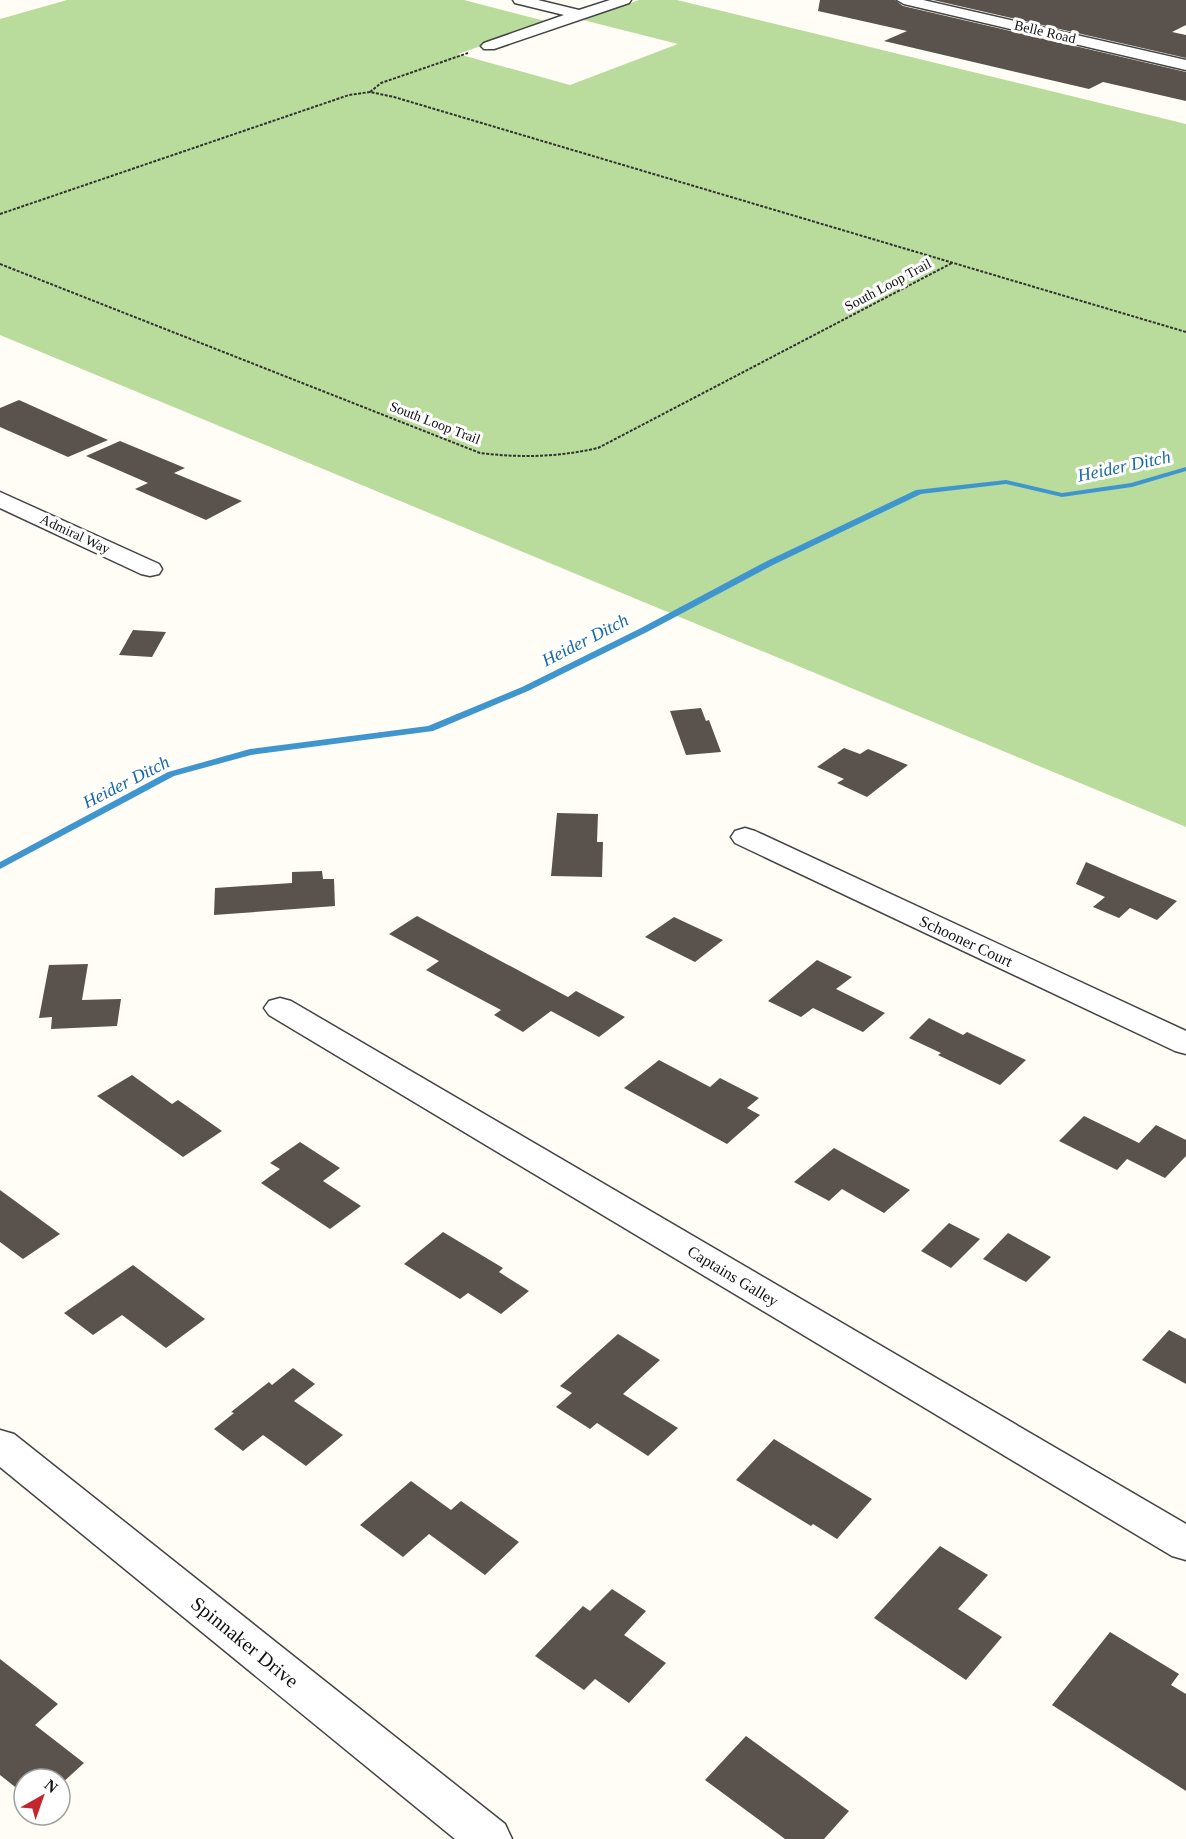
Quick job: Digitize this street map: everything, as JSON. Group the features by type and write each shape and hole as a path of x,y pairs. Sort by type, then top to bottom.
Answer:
{"street":[{"path":"520,0 580,15"},
{"path":"489,46 624,0"},
{"name":"Belle Road","path":"904,0 1186,65"},
{"name":"Admiral Way","path":"0,499 150,569"},
{"name":"Schooner Court","path":"745,837 1186,1044"},
{"name":"Captains Galley","path":"280,1008 1186,1544"},
{"name":"Spinnaker Drive","path":"0,1445 489,1839"}],"path":[{"path":"370,92 381,83 489,46"},
{"name":"South Loop Trail","path":"0,214 338,99 370,92 394,97 1186,332"},
{"name":"South Loop Trail","path":"0,264 480,453 522,459 566,456 598,447 952,263"}],"green space":[{"path":"67,0 464,0 549,22 458,54 570,85 678,44 583,20 639,0 677,0 1186,124 1186,827 0,335 0,19"}],"building":[{"path":"820,0 895,0 903,6 1186,72 1186,101 1103,82 1089,89 884,41 907,31 818,11"},
{"path":"933,0 1186,0 1186,25 1172,32 1186,35 1186,58"},
{"path":"19,400 108,440 68,457 0,427 0,408"},
{"path":"120,441 185,468 174,473 242,501 206,520 135,489 148,483 86,456"},
{"path":"133,630 166,632 152,657 119,655"},
{"path":"701,708 706,721 709,720 721,752 686,755 670,711"},
{"path":"844,748 860,754 868,749 908,765 867,797 837,783 844,779 817,767"},
{"path":"557,813 598,814 597,842 603,842 602,877 551,876"},
{"path":"1086,862 1177,901 1157,920 1130,908 1119,918 1093,907 1105,897 1076,884"},
{"path":"322,871 323,879 334,879 335,906 214,915 215,888 292,883 292,872"},
{"path":"417,916 568,997 576,991 625,1017 599,1037 551,1011 523,1032 494,1015 501,1010 426,970 439,961 389,934"},
{"path":"674,917 723,940 695,962 645,937"},
{"path":"817,960 852,977 836,989 885,1013 863,1032 813,1008 801,1017 768,1001"},
{"path":"88,964 82,1000 121,999 117,1026 51,1029 52,1017 39,1018 49,965"},
{"path":"929,1018 963,1035 967,1032 1026,1060 1000,1085 909,1038"},
{"path":"659,1060 710,1087 720,1078 759,1098 747,1108 760,1115 727,1144 624,1088"},
{"path":"132,1075 172,1104 178,1100 222,1131 183,1157 97,1096"},
{"path":"1084,1116 1139,1143 1156,1125 1186,1140 1186,1156 1165,1178 1127,1159 1117,1170 1059,1141"},
{"path":"300,1142 340,1168 323,1181 361,1206 330,1229 261,1183 280,1169 270,1163"},
{"path":"834,1148 910,1190 884,1213 842,1189 829,1201 794,1182"},
{"path":"0,1190 60,1234 23,1259 0,1242"},
{"path":"949,1223 980,1239 951,1268 921,1251"},
{"path":"443,1232 503,1268 499,1272 529,1291 501,1314 468,1293 460,1299 404,1264"},
{"path":"1008,1233 1051,1257 1026,1282 983,1259"},
{"path":"133,1265 205,1319 166,1348 122,1315 93,1335 64,1313"},
{"path":"1169,1330 1186,1339 1186,1384 1142,1360"},
{"path":"618,1334 660,1360 623,1394 678,1428 648,1456 597,1423 590,1429 556,1407 572,1393 560,1386"},
{"path":"293,1368 315,1384 294,1401 343,1435 306,1466 263,1435 243,1451 214,1429 234,1413 231,1412 269,1382 272,1385"},
{"path":"774,1439 872,1499 837,1539 813,1524 811,1526 736,1480"},
{"path":"411,1481 451,1510 461,1501 519,1542 485,1575 429,1534 403,1557 360,1525"},
{"path":"940,1546 988,1575 958,1609 1002,1637 966,1680 874,1618"},
{"path":"612,1589 646,1611 624,1635 666,1663 629,1703 595,1679 584,1690 535,1656 583,1606 590,1611"},
{"path":"1110,1632 1179,1674 1171,1685 1186,1694 1186,1791 1052,1705"},
{"path":"0,1659 58,1704 35,1725 84,1763 72,1774 72,1767 12,1767 12,1784 0,1775"},
{"path":"746,1736 849,1811 824,1839 785,1839 705,1780"}],"waterway":[{"name":"Heider Ditch","path":"0,866 171,774 250,752 430,729 525,689 644,630 770,563 919,492 1006,482 1062,495 1132,485 1186,469"}]}
